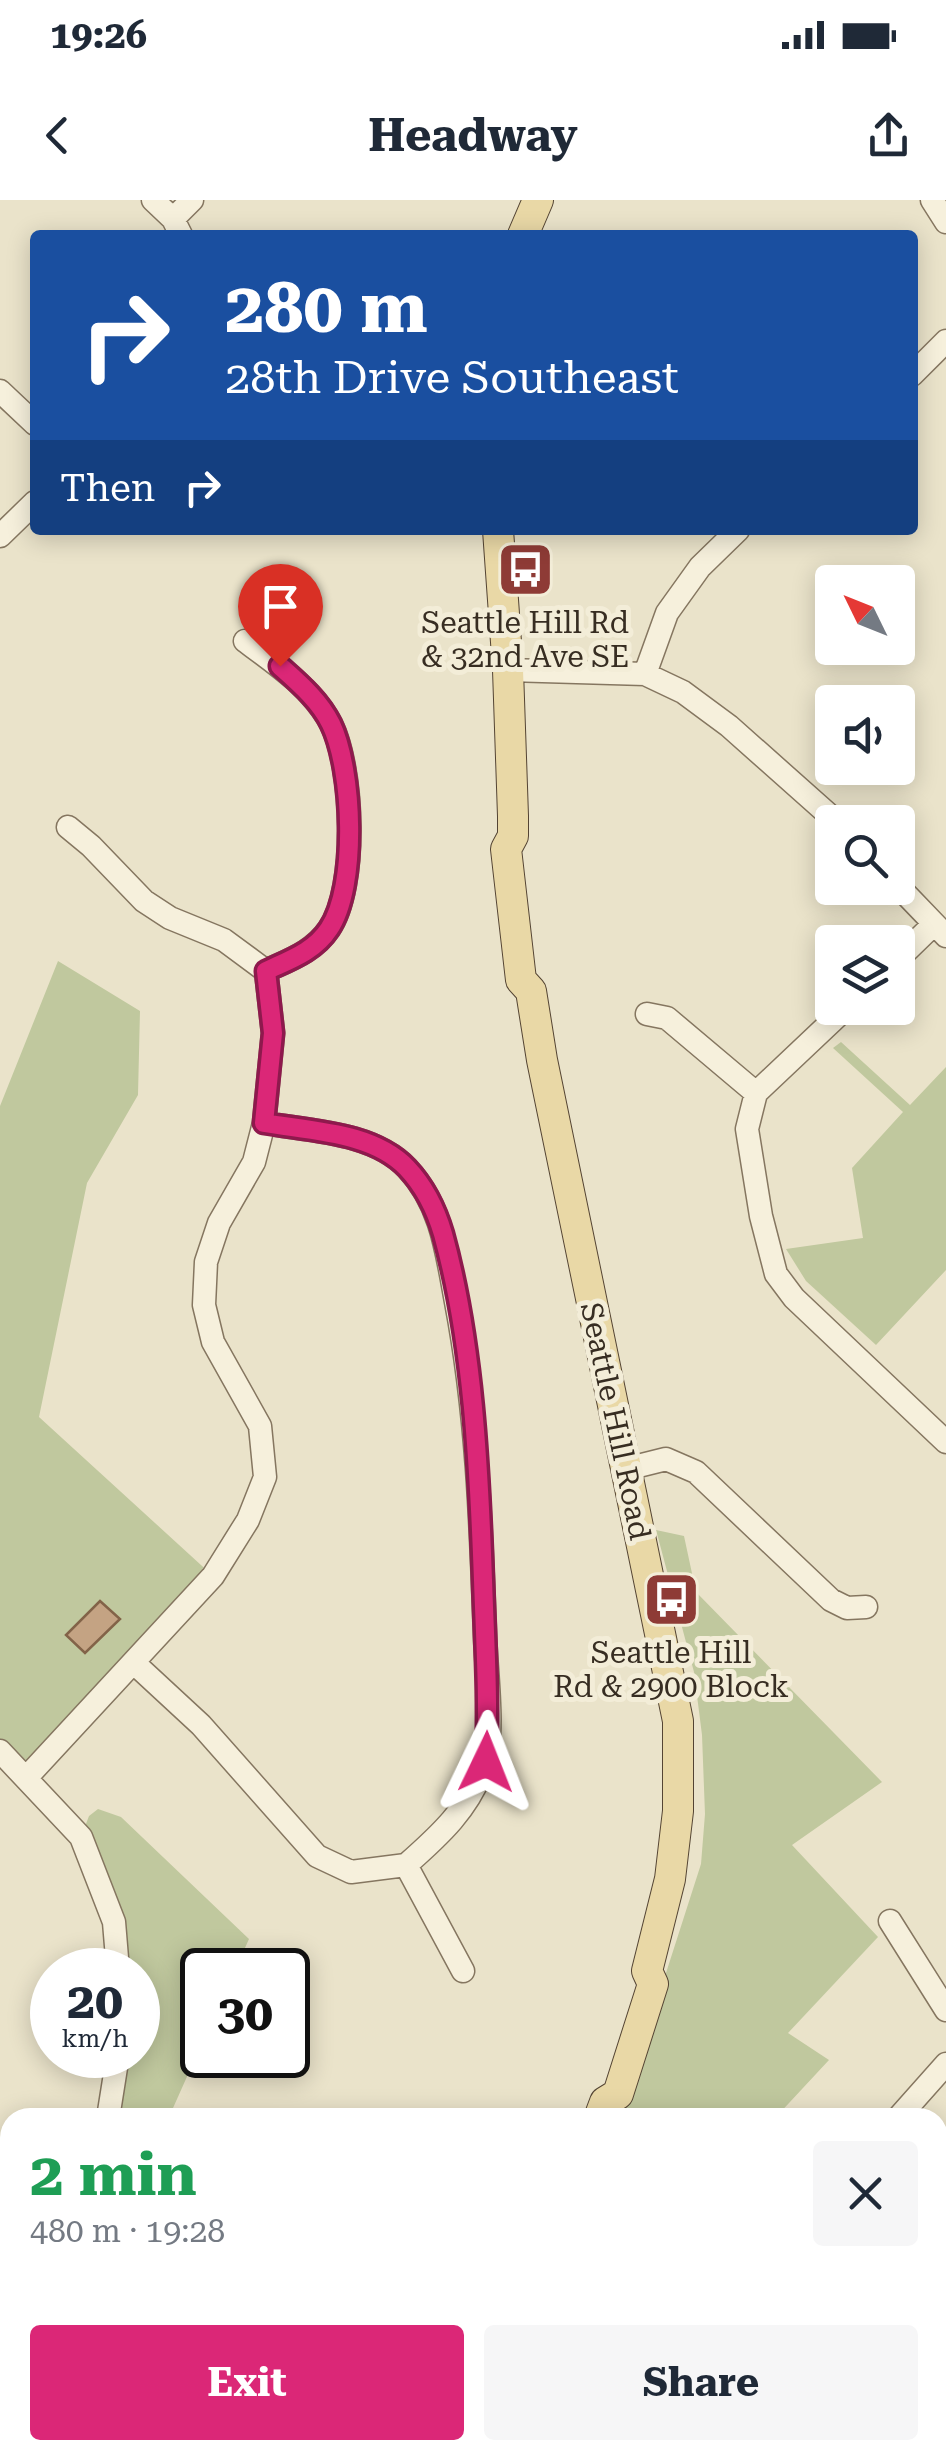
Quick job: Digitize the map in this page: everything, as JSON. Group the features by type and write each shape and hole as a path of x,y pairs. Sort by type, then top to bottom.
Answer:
{"main road":[{"path":"525,230 538,200"},
{"name":"Seattle Hill Road","path":"498,535 508,670 513,836 506,849 521,980 531,990 542,1060 678,1721 678,1810 670,1879 647,1971 634,1982 605,2071 600,2089 602,2108"}],"street":[{"path":"153,200 177,227 192,200"},
{"path":"932,200 946,222"},
{"path":"918,369 946,341"},
{"path":"0,391 30,419"},
{"path":"0,536 30,507"},
{"path":"645,674 667,613 700,567 733,535"},
{"path":"245,641 306,689 330,721 340,747 349,828 349,870 341,905 330,928 312,949 266,971"},
{"path":"508,670 645,674 683,692 728,726 818,805"},
{"path":"27,1777 213,1576 248,1520 265,1477 260,1426 213,1342 204,1305 206,1262 220,1223 254,1162 264,1123 273,1033 266,971 224,940 170,918 144,901 68,827"},
{"path":"915,905 939,931 915,947"},
{"path":"647,1014 667,1018 756,1093"},
{"path":"828,1025 756,1093 747,1129 761,1216 776,1274 794,1298 946,1442"},
{"path":"134,1663 201,1725 317,1856 351,1872 406,1865 440,1835 467,1803 486,1762 481,1526 471,1380 443,1233 430,1200 406,1166 377,1146 264,1123"},
{"path":"626,1469 666,1459 696,1472 832,1600 848,1608 866,1607"},
{"path":"0,1751 81,1837 114,1922 116,1948"},
{"path":"406,1865 464,1970"},
{"path":"890,1921 946,2010"},
{"path":"907,2108 946,2064"},
{"path":"110,2108 114,2078"}],"green space":[{"path":"58,961 140,1011 138,1095 87,1183 39,1417 213,1576 27,1777 0,1751 0,1106"},
{"path":"841,1042 910,1105 946,1067 946,1270 876,1345 806,1281 786,1249 863,1238 852,1168 903,1112 833,1048"},
{"path":"656,1530 684,1536 696,1592 882,1782 792,1845 878,1937 788,2033 829,2060 784,2108 623,2108 701,1864 705,1814 702,1735 694,1672"},
{"path":"98,1809 121,1817 249,1939 245,1948 180,1948 180,2078 186,2078 173,2108 109,2108 114,2078 160,2078 160,1948 112,1948 81,1837 89,1816"}],"building":[{"path":"100,1601 120,1619 85,1653 66,1635"}],"place":[{"name":"Seattle Hill Rd & 32nd Ave SE","path":"525,570"},
{"name":"Seattle Hill Rd & 2900 Block","path":"671,1599"}],"route":[{"path":"280,666 306,689 330,721 340,747 349,828 349,870 341,905 330,928 312,949 266,971 273,1033 264,1123 377,1146 406,1166 430,1200 443,1233 471,1380 481,1526 486,1762"}]}
